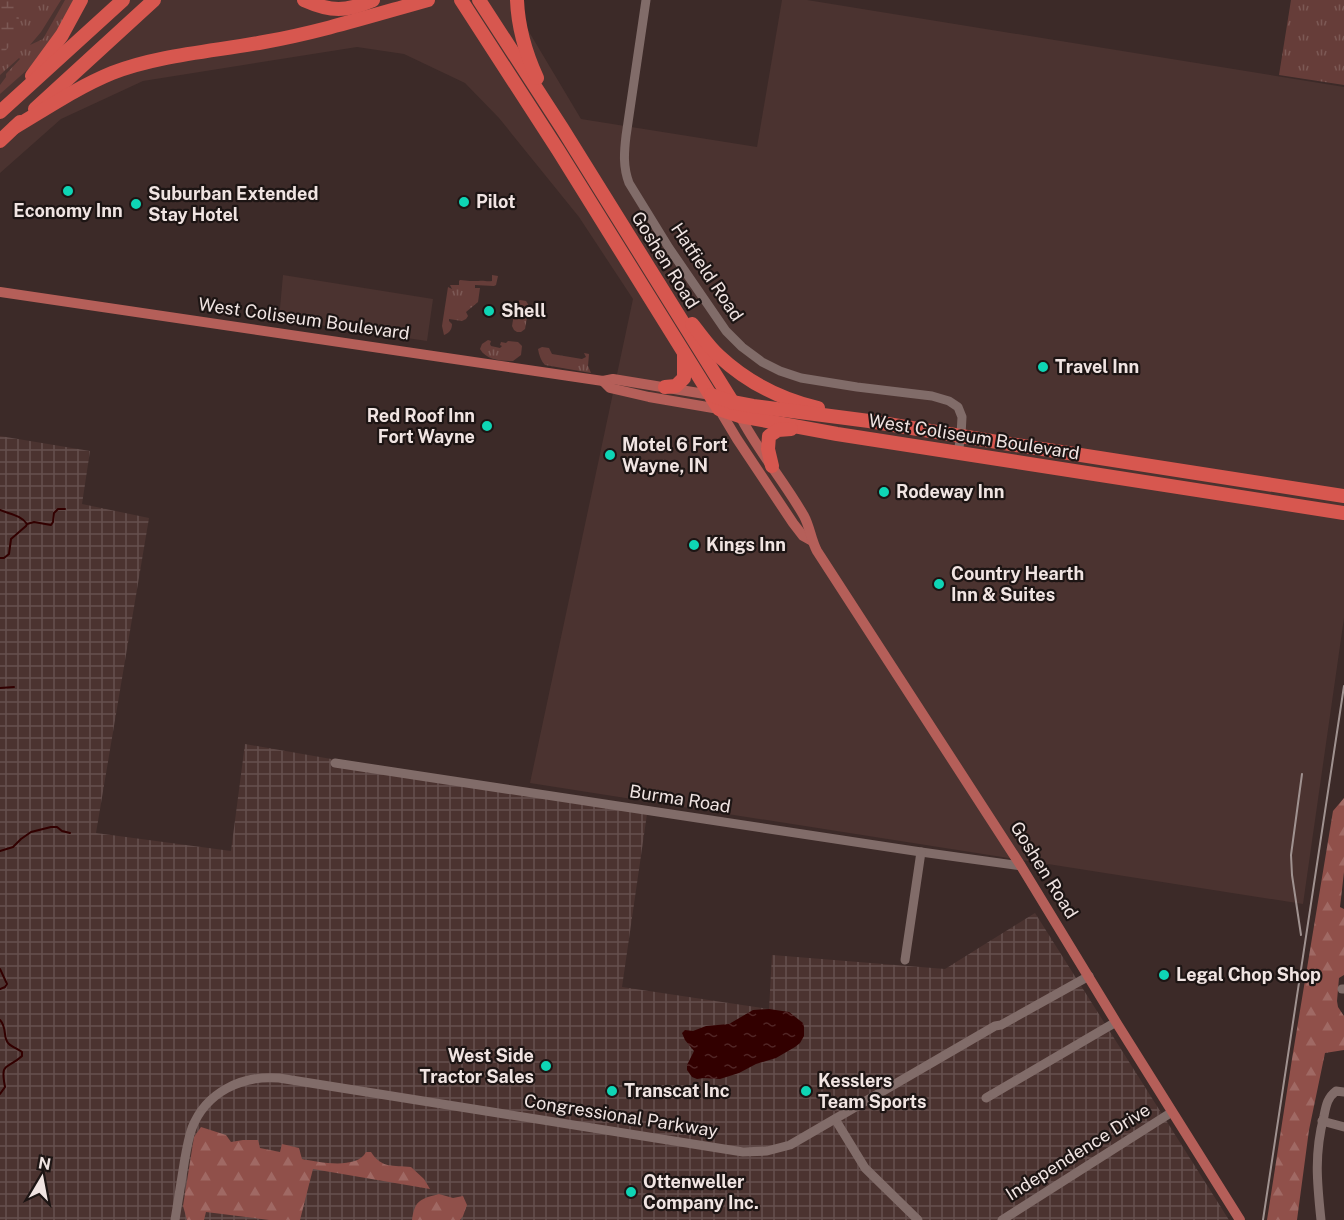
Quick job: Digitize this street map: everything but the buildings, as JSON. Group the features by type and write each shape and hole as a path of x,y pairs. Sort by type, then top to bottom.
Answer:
{"highway":[{"path":"23,91 62,35 81,0"},
{"path":"0,112 123,0"},
{"path":"0,141 154,0"},
{"path":"304,0 321,8 340,9 358,7 373,0"},
{"path":"15,126 81,88 113,73 153,61 266,42 329,28 428,0"},
{"path":"461,0 558,150 719,409"},
{"name":"Goshen Road","path":"479,0 562,128 740,416"},
{"path":"517,0 518,17 531,64 562,128"},
{"path":"654,277 718,356 749,381 774,394 869,421"},
{"path":"665,387 676,386 684,378 684,352"},
{"name":"West Coliseum Boulevard","path":"711,395 732,402 961,435 1344,496"},
{"name":"West Coliseum Boulevard","path":"719,409 740,416 807,428 1344,513"},
{"path":"772,466 768,449 769,436 778,430 807,428"}],"main road":[{"name":"West Coliseum Boulevard","path":"0,292 711,395"},
{"name":"West Coliseum Boulevard","path":"603,381 610,388 719,409"},
{"name":"Goshen Road","path":"719,409 793,523 803,536 812,542"},
{"name":"Goshen Road","path":"740,416 749,434 804,517 811,532 812,542 821,558 1021,866 1240,1220"}],"street":[{"name":"Hatfield Road","path":"646,0 626,136 625,173 628,183 669,248 726,331 754,356 782,372 818,382 945,399 961,412 961,435"},
{"path":"958,453 961,435"},
{"name":"Burma Road","path":"335,763 1021,866"},
{"path":"905,960 921,852"},
{"name":"Congressional Parkway","path":"176,1220 192,1128 204,1108 216,1096 234,1084 250,1079 279,1078 758,1152 790,1145 1088,974"},
{"path":"986,1098 1116,1022"},
{"path":"1321,1220 1316,1169 1319,1135 1330,1095 1336,1091 1344,1092"},
{"name":"Independence Drive","path":"1002,1220 1172,1112"},
{"path":"835,1119 865,1168 918,1220"},
{"path":"1322,1121 1344,1127"}],"shaded area":[{"path":"0,0 510,0 581,119 757,147 782,0 807,0 1344,87 1344,618 1303,904 530,783 633,299 579,217 499,118 465,83 404,54 357,47 143,81 61,119 0,173"},
{"path":"283,275 433,299 427,341 279,319"},
{"path":"0,436 90,451 82,504 149,518 96,833 231,851 245,744 647,814 622,987 769,1009 772,955 945,969 1035,913 1229,1220 0,1220"}],"green space":[{"path":"0,0 61,0 30,45 43,39 65,0 74,0 62,25 36,62 0,94 0,85 6,74 20,59 0,75"},
{"path":"0,0 15,0 20,26 17,37 0,56"},
{"path":"1291,0 1344,0 1344,85 1279,75"},
{"path":"492,275 498,276 496,285 475,285 475,288 480,288 478,302 466,312 468,316 466,319 462,321 449,319 452,324 451,328 444,335 442,326 448,287 452,289 450,285 459,285 460,280 492,281"},
{"path":"520,300 526,301 529,306 525,329 517,332 512,326 516,303"},
{"path":"488,340 491,341 491,346 500,348 501,342 518,342 522,346 521,355 513,361 490,358 480,349 482,344"},
{"path":"549,348 552,354 582,359 586,357 584,353 589,354 588,366 591,373 545,365 538,349"},
{"path":"1344,798 1344,872 1340,907 1344,909 1344,975 1339,978 1337,1001 1344,1016 1344,1050 1325,1053 1309,1130 1297,1220 1267,1220 1333,811"},
{"path":"201,1127 226,1135 231,1142 258,1140 260,1148 280,1152 282,1144 299,1148 302,1159 317,1162 346,1163 361,1158 366,1152 371,1152 384,1164 411,1167 424,1179 430,1189 313,1169 300,1220 269,1220 206,1212 204,1220 187,1220 183,1206 194,1137"},
{"path":"439,1194 453,1198 463,1196 467,1205 460,1220 412,1220 415,1208 420,1201"}],"water":[{"path":"769,1009 789,1012 803,1023 804,1036 800,1043 776,1058 720,1079 692,1077 687,1070 687,1065 694,1051 682,1033 685,1030 693,1031 706,1026 729,1024 753,1010"}],"waterway":[{"path":"27,524 34,522 51,525 54,513 58,509 65,509"},
{"path":"0,510 18,517 27,524 11,539 9,554 0,558"},
{"path":"0,688 14,687"},
{"path":"0,851 13,847 31,832 57,827 70,833"},
{"path":"0,969 7,984 0,989"},
{"path":"0,1020 7,1042 22,1052 22,1056 4,1069 5,1087 0,1094"}],"railway":[{"path":"1263,1220 1344,686"},
{"path":"1301,935 1291,855 1302,774"}],"place":[{"name":"Economy Inn","path":"68,191"},
{"name":"Pilot","path":"464,202"},
{"name":"Suburban Extended Stay Hotel","path":"136,204"},
{"name":"Shell","path":"489,311"},
{"name":"Travel Inn","path":"1043,367"},
{"name":"Red Roof Inn Fort Wayne","path":"487,426"},
{"name":"Motel 6 Fort Wayne, IN","path":"610,455"},
{"name":"Rodeway Inn","path":"884,492"},
{"name":"Kings Inn","path":"694,545"},
{"name":"Country Hearth Inn & Suites","path":"939,584"},
{"name":"Legal Chop Shop","path":"1164,975"},
{"name":"West Side Tractor Sales","path":"546,1066"},
{"name":"Transcat Inc","path":"612,1091"},
{"name":"Kesslers Team Sports","path":"806,1091"},
{"name":"Ottenweller Company Inc.","path":"631,1192"}]}
